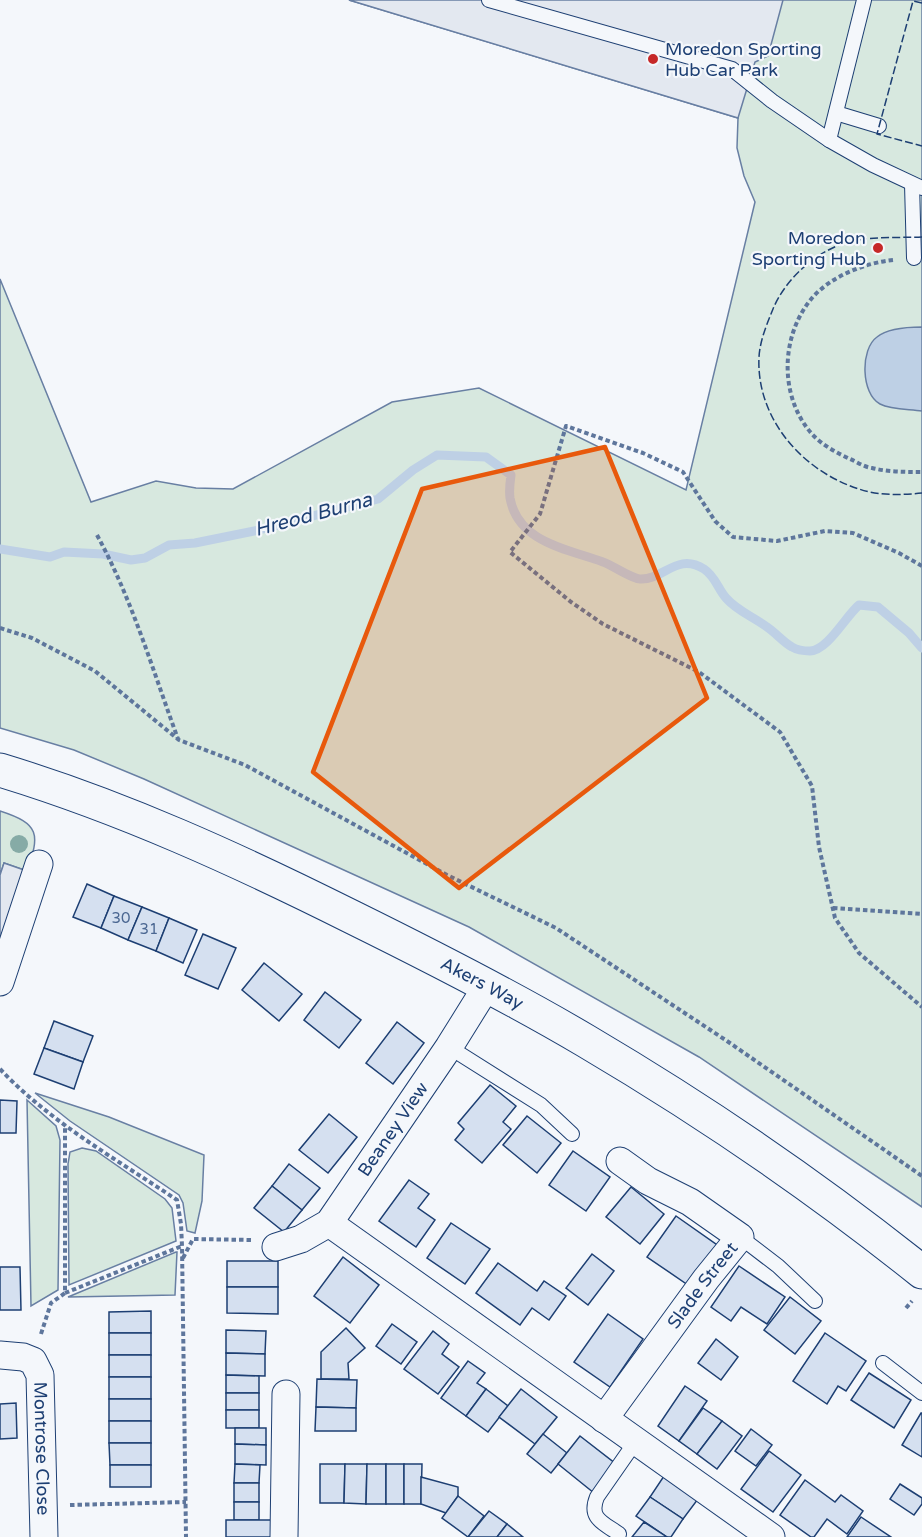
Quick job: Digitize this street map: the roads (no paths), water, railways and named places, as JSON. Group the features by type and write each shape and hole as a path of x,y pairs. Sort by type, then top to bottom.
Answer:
{"main road":[{"name":"Akers Way","path":"0,770 121,812 180,837 313,897 487,986 584,1040 674,1095 828,1200 922,1272"}],"street":[{"path":"0,982 39,864"},
{"name":"Beaney View","path":"276,1247 301,1239 329,1223 449,1047 487,986"},
{"name":"Slade Street","path":"604,1419 706,1279 740,1238 690,1202 648,1181 620,1161"},
{"path":"329,1223 771,1537"},
{"name":"Montrose Close","path":"0,1355 23,1357 33,1361 40,1375 44,1537"},
{"path":"284,1537 286,1394"}],"lane":[{"path":"489,0 732,69 772,101 829,140 917,186 914,258"},
{"path":"829,140 864,0"},
{"path":"836,113 879,126"},
{"path":"449,1047 541,1105 572,1134"},
{"path":"740,1238 778,1266 815,1301"},
{"path":"883,1363 922,1393"},
{"path":"619,1534 597,1518 593,1506 636,1441"}],"water":[{"path":"922,327 922,411 880,404 874,399 866,382 865,361 871,343 877,337 892,330"}],"waterway":[{"name":"Hreod Burna","path":"0,549 50,557 64,552 103,554 131,560 145,558 169,545 195,543 259,530 378,499 413,470 437,455 486,457 511,475 510,498 515,513 523,525 546,542 603,562 640,579 649,578 678,565 694,565 704,569 735,607 799,650 810,651 823,645 859,605 878,607 909,633 922,648"}],"place":[{"name":"Moredon Sporting Hub Car Park","path":"653,59"},
{"name":"Moredon Sporting Hub","path":"878,248"}]}
